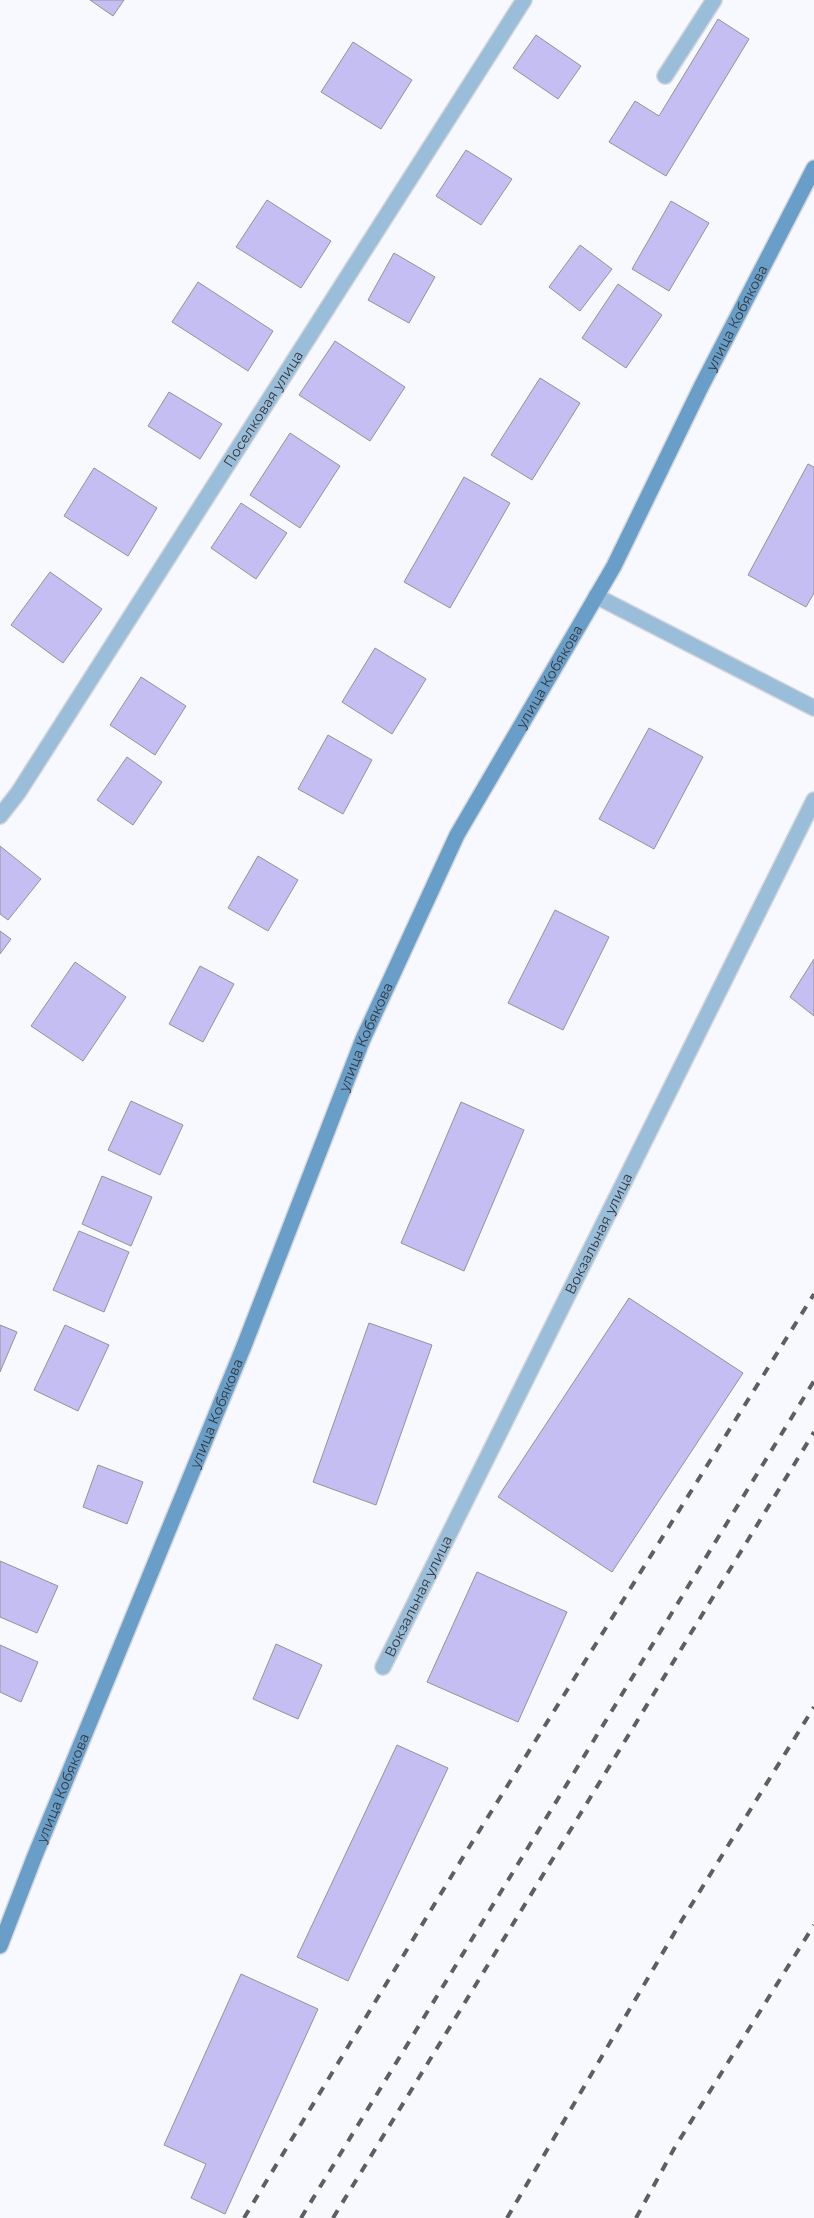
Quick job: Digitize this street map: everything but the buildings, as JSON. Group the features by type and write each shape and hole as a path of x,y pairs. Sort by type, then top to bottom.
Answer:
{"street":[{"name":"Поселковая улица","path":"0,816 18,793 524,0"},
{"path":"665,76 714,0"},
{"name":"улица Кобякова","path":"0,1946 34,1858 244,1346 363,1039 457,835 614,566 701,387 814,168"},
{"path":"596,596 814,708"},
{"name":"Вокзальная улица","path":"383,1667 814,800"}],"railway":[{"path":"244,2218 468,1849 814,1294"},
{"path":"301,2218 814,1381"},
{"path":"333,2218 814,1432"},
{"path":"507,2218 682,1920 814,1707"},
{"path":"636,2218 675,2147 814,1925"}]}
